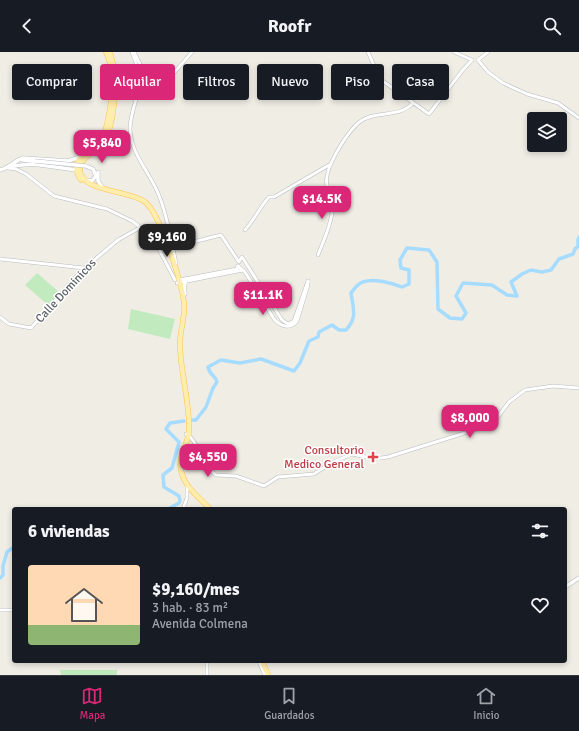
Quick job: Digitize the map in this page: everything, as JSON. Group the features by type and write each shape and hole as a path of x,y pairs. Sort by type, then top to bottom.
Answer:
{"main road":[{"path":"9,167 18,160 26,158 68,161 80,157 100,142 105,132 113,79 112,68 106,52"},
{"path":"110,52 115,71 116,84 109,130 101,146 83,159 81,165 81,176 89,184 139,198 149,205 159,222 172,259 182,306 177,345 186,408 187,435 179,454 178,466 180,478 204,507"},
{"path":"80,157 77,170 79,178 88,186 134,199 149,209 157,223 183,298"},
{"path":"18,160 92,166 98,174 98,181 103,188"},
{"path":"17,166 30,161"},
{"path":"68,161 71,164 68,168"},
{"path":"0,170 9,167 33,164 77,170"},
{"path":"81,176 87,181 92,181 96,176 95,171 86,166"},
{"path":"172,259 177,267"},
{"path":"186,281 183,298 184,318 180,337 180,349 188,403 187,435 181,458 182,474 186,482 208,507"},
{"path":"567,585 579,578"},
{"path":"262,663 267,675"}],"street":[{"path":"133,52 140,64"},
{"path":"133,52 137,64"},
{"path":"175,72 192,52"},
{"path":"368,52 380,79 429,114 472,60"},
{"path":"454,52 472,60 478,60 488,52"},
{"path":"478,60 488,72 503,83 527,94 554,101 579,118"},
{"path":"137,100 131,123 131,136 139,159 160,197 170,228 172,247 177,267"},
{"path":"318,255 326,234 333,208 333,201 326,184 329,165 357,124 371,117 406,110 413,103"},
{"path":"245,230 269,197 274,197 329,165"},
{"path":"17,166 54,196 107,209 141,227 152,236 177,281"},
{"name":"Calle Dominicos","path":"0,317 9,324 31,328 84,268 118,240 141,227"},
{"path":"172,247 221,235 238,261 238,266"},
{"path":"238,261 242,257 278,314 286,323 294,321 308,281 297,321 294,324 285,326 276,322 243,270 238,266"},
{"path":"0,259 84,268"},
{"path":"177,281 237,268 238,266"},
{"path":"177,281 186,281 243,270"},
{"path":"187,435 201,452 201,462 216,475 236,476 264,486 278,477 314,474 331,463 352,454 363,457 381,458 392,456 490,425 509,402 525,390 553,386 579,388"},
{"path":"184,507 187,498 187,487"},
{"path":"0,610 12,610"},
{"path":"207,663 207,675"}],"green space":[{"path":"37,273 59,292 48,305 25,285"},
{"path":"131,309 175,319 170,339 128,329"},
{"path":"60,670 117,670 117,675 61,675"}],"waterway":[{"path":"193,420 196,420 206,407 213,388 217,382 208,367 221,360 240,363 261,359 294,371 300,363 309,341 318,337 319,332 332,325 339,330 346,330 350,325 354,312 351,293 356,286 367,281 378,281 402,287 409,284 409,270 401,268 400,260 407,248 429,250 437,262 438,309 450,318 462,319 466,313 456,296 463,283 492,285 507,295 517,296 511,282 522,274 531,270 542,272 551,270 559,259 573,254 578,246 579,237"},
{"path":"172,507 179,503 179,496 164,487 163,475 172,468 179,442 166,429 170,423 184,421"},
{"path":"0,578 3,575 3,566 7,552 12,548"}],"place":[{"name":"Consultorio Medico General","path":"373,457"}]}
